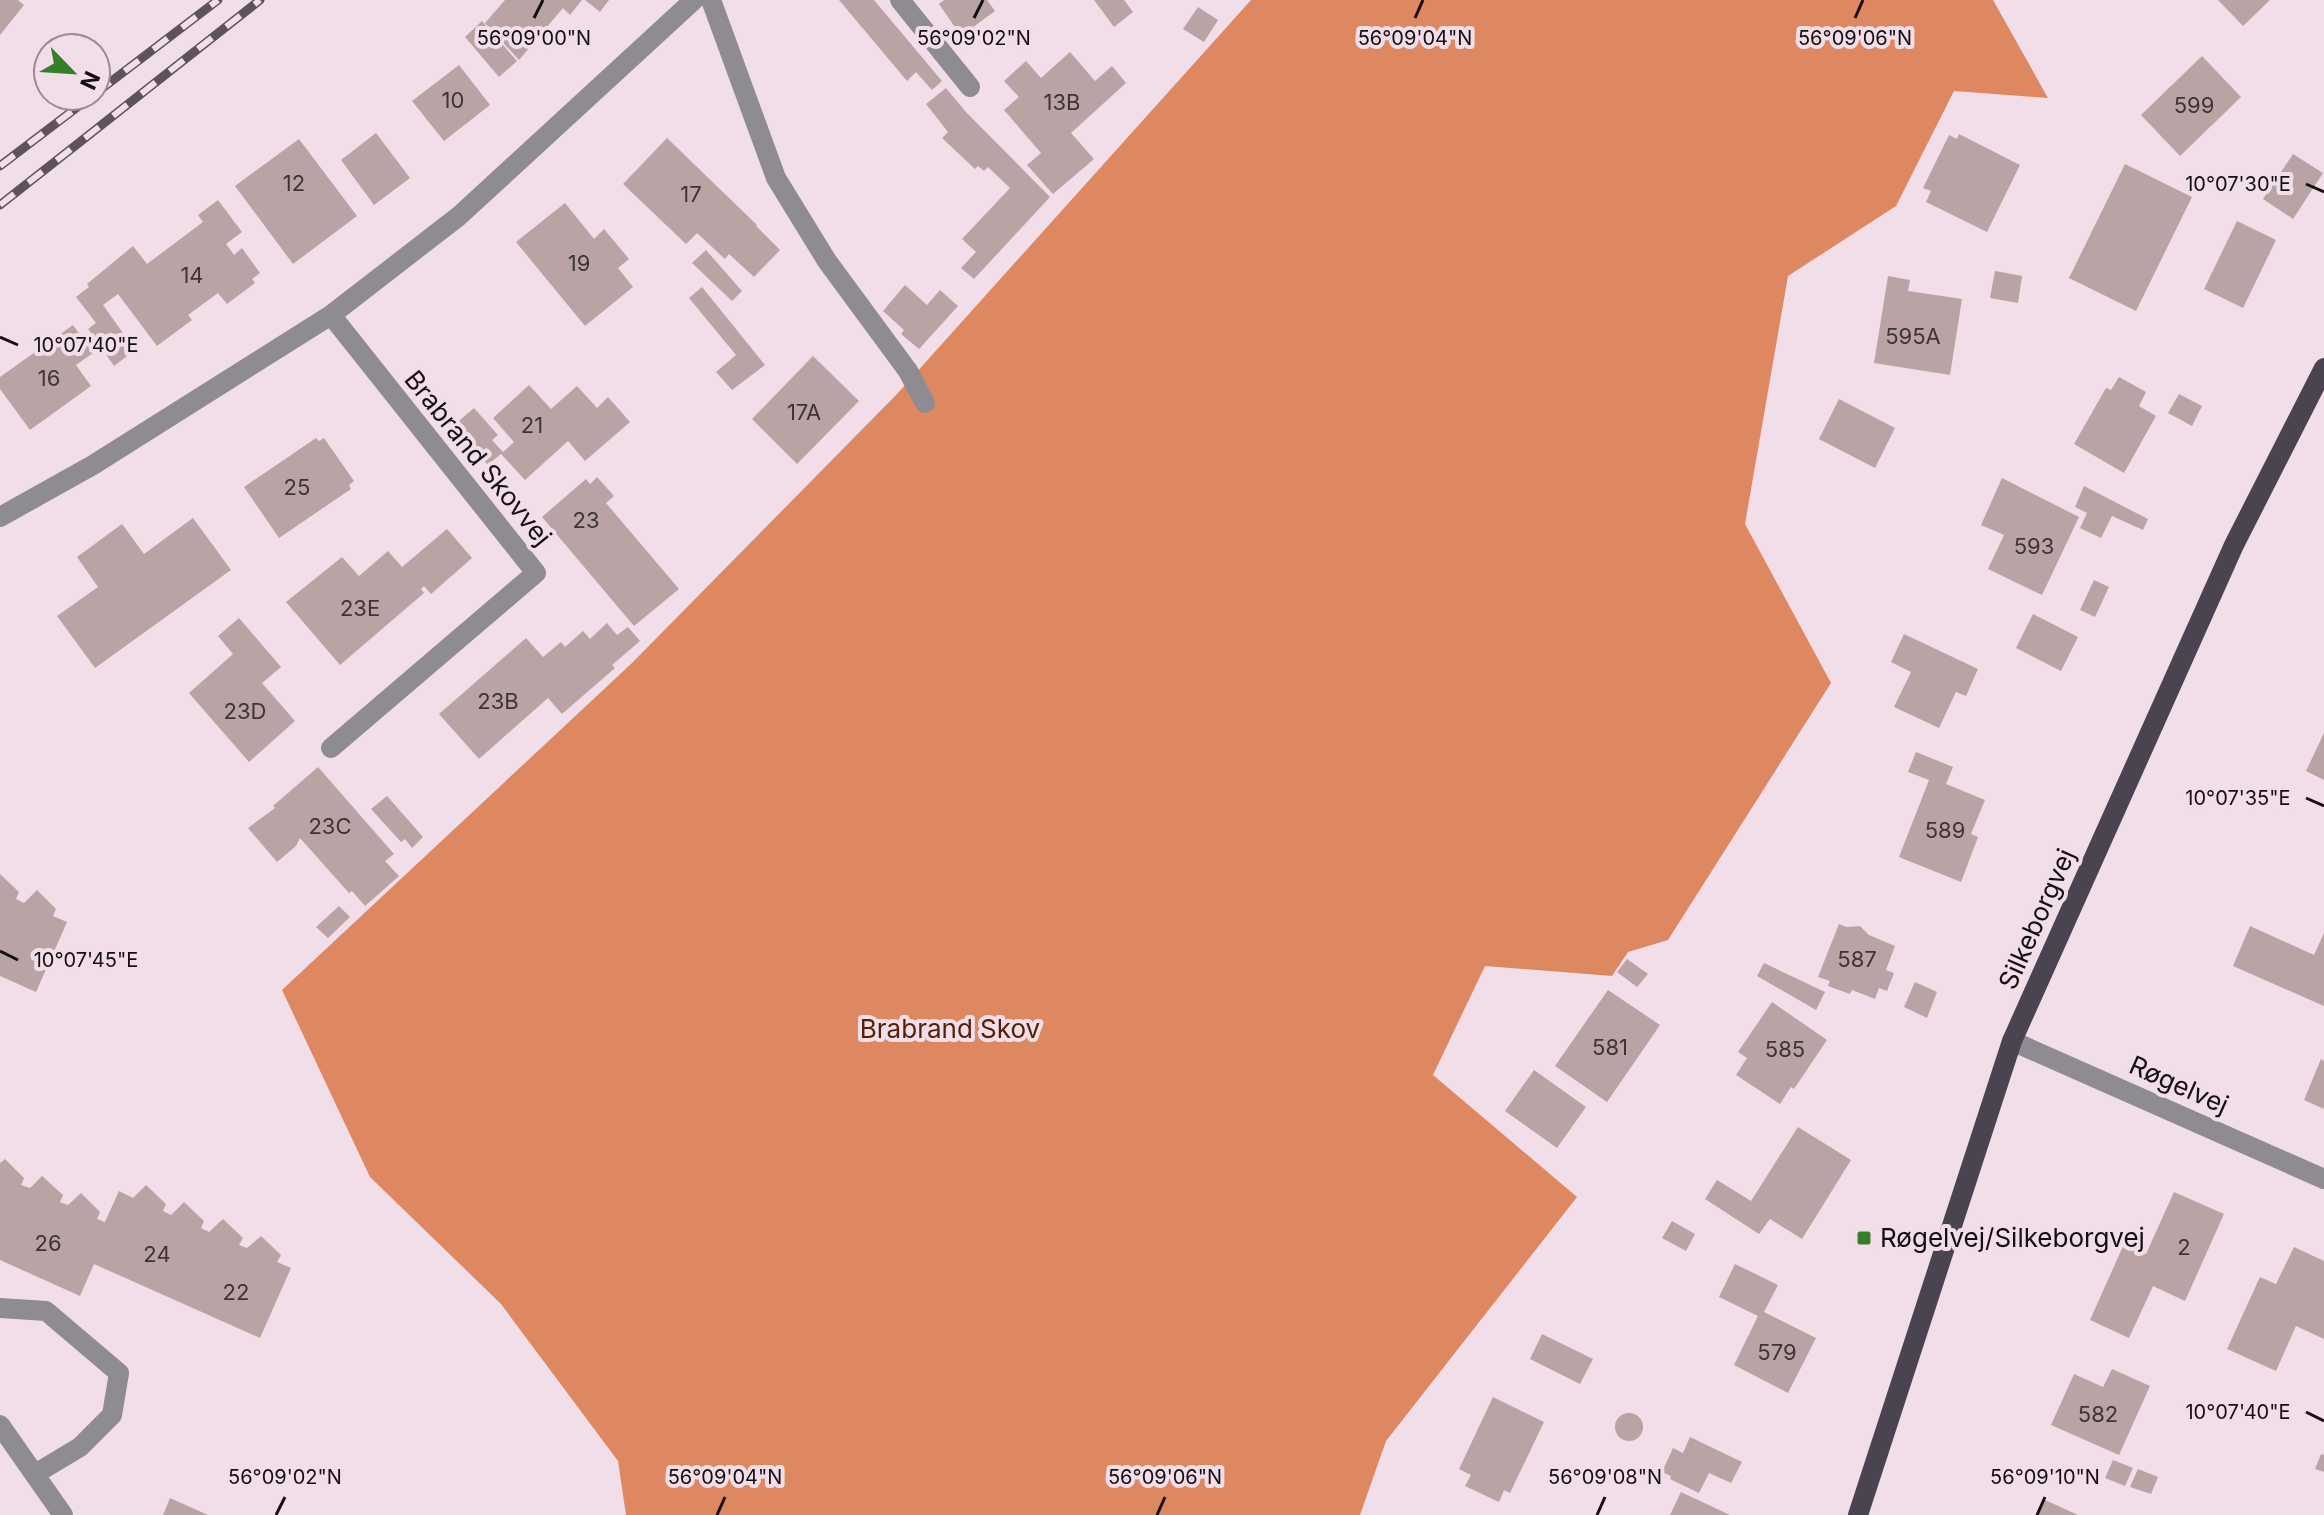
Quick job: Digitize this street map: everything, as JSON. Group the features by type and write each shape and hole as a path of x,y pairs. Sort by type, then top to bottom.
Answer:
{"main road":[{"name":"Silkeborgvej","path":"1858,1515 2012,1041 2221,574 2324,368"}],"street":[{"path":"0,517 93,465 331,315 459,216 694,0"},
{"path":"711,0 776,178 827,261 908,371 925,403"},
{"path":"900,0 970,87"},
{"name":"Brabrand Skovvej","path":"331,315 536,573 331,748"},
{"name":"Røgelvej","path":"2012,1041 2324,1179"},
{"path":"0,1308 46,1311 119,1373 112,1415 80,1447 35,1474"},
{"path":"0,1425 63,1515"}],"green space":[{"name":"Brabrand Skov","path":"1251,0 1993,0 2048,98 1954,91 1896,206 1788,276 1745,524 1831,683 1668,940 1628,952 1612,976 1485,966 1433,1075 1577,1197 1386,1441 1360,1515 626,1515 618,1461 501,1304 370,1177 282,990 632,663 897,394"}],"building":[{"path":"0,0 18,0 24,5 0,35"},
{"path":"505,0 582,0 570,15 563,8 519,60 485,23"},
{"path":"585,0 609,0 600,12"},
{"path":"839,0 874,0 942,81 932,90 916,72 907,81"},
{"path":"944,0 987,0 995,11 961,36 939,4"},
{"path":"1094,0 1124,0 1133,12 1114,27"},
{"path":"2218,0 2270,0 2243,26"},
{"path":"1198,7 1218,20 1204,42 1183,29"},
{"path":"482,21 517,61 499,77 465,37"},
{"path":"1070,52 1095,81 1112,66 1126,83 1071,133 1094,159 1053,194 1027,165 1041,153 1004,110 1019,97 1004,81 1026,61 1041,78"},
{"path":"2202,56 2241,97 2180,156 2141,115"},
{"path":"459,65 490,105 444,141 412,101"},
{"path":"946,88 1050,197 974,279 961,268 976,252 962,239 1010,188 988,167 984,171 978,166 975,169 942,138 948,132 926,104"},
{"path":"376,133 410,178 374,205 341,160"},
{"path":"1959,134 2020,165 1987,232 1926,202 1931,191 1923,188 1949,135 1957,139"},
{"path":"667,138 780,250 754,277 729,254 725,259 697,233 686,244 623,184"},
{"path":"299,139 357,216 293,264 235,186"},
{"path":"2293,154 2323,173 2293,219 2263,199"},
{"path":"2125,164 2192,197 2136,311 2069,278"},
{"path":"218,200 242,232 226,244 234,255 242,248 260,273 252,279 255,283 227,304 218,293 188,315 192,320 157,346 118,294 103,305 135,350 114,366 88,329 96,323 76,297 133,246 147,264 203,222 198,215"},
{"path":"565,203 594,239 604,229 629,259 618,268 633,287 585,326 516,242"},
{"path":"2237,221 2276,240 2243,308 2204,289"},
{"path":"706,250 742,291 732,301 692,263"},
{"path":"1995,271 2022,276 2018,303 1990,298"},
{"path":"1888,276 1910,280 1908,291 1962,299 1950,375 1874,363"},
{"path":"905,285 927,305 940,290 958,306 919,349 901,334 904,330 883,311"},
{"path":"702,287 765,365 732,390 716,372 736,355 689,298"},
{"path":"73,325 93,353 76,365 91,386 30,430 0,389 0,377"},
{"path":"813,356 859,401 797,464 752,419"},
{"path":"2119,377 2146,392 2139,406 2156,416 2124,473 2074,444 2106,388 2111,390"},
{"path":"529,385 551,409 577,386 597,408 608,397 630,422 585,461 568,441 525,480 501,454 514,442 493,418"},
{"path":"2179,394 2202,406 2192,426 2168,413"},
{"path":"1839,399 1895,428 1875,468 1819,439"},
{"path":"474,408 498,435 492,440 503,452 488,465 453,426"},
{"path":"316,438 319,441 324,438 354,481 349,485 351,489 279,538 244,487"},
{"path":"597,477 614,496 606,503 679,589 634,626 542,517 586,479 590,484"},
{"path":"2002,478 2079,517 2042,595 1988,569 2004,535 1981,525"},
{"path":"2084,486 2148,519 2143,530 2112,516 2101,538 2080,528 2087,513 2075,507"},
{"path":"193,518 231,570 95,668 57,616 98,587 77,557 122,524 144,554"},
{"path":"447,529 472,558 431,594 424,586 421,589 424,593 340,665 286,602 342,557 359,576 388,551 402,567"},
{"path":"2094,580 2109,587 2095,617 2080,610"},
{"path":"2033,614 2078,637 2061,671 2016,648"},
{"path":"239,618 281,667 262,683 295,721 249,762 189,693 233,654 218,636"},
{"path":"607,623 617,635 628,627 640,641 612,665 615,668 562,714 548,698 479,759 439,714 526,638 543,657 561,642 565,647 583,631 590,639"},
{"path":"1904,634 1978,669 1966,696 1956,692 1939,728 1894,707 1911,672 1891,662"},
{"path":"2324,733 2324,780 2306,771"},
{"path":"1916,752 1953,767 1946,784 1985,800 1971,834 1978,837 1961,882 1899,857 1929,780 1908,772"},
{"path":"318,767 394,854 385,861 399,876 365,906 352,891 349,893 300,838 296,846 277,862 248,828 275,808 273,806"},
{"path":"387,796 423,837 412,848 405,839 401,842 371,809"},
{"path":"0,874 19,892 16,899 24,903 37,890 56,909 53,916 67,922 36,992 0,976"},
{"path":"339,906 350,917 328,938 316,927"},
{"path":"1839,924 1860,926 1869,935 1895,946 1886,970 1894,973 1887,991 1879,988 1875,999 1852,990 1850,994 1828,986 1830,981 1818,977"},
{"path":"2250,926 2314,955 2324,933 2324,1006 2233,966"},
{"path":"1627,959 1648,974 1637,987 1617,972"},
{"path":"1764,963 1825,992 1816,1010 1757,976"},
{"path":"1915,982 1937,992 1927,1018 1904,1007"},
{"path":"1608,990 1660,1025 1607,1102 1555,1066"},
{"path":"1772,1002 1827,1040 1794,1089 1791,1087 1780,1104 1736,1075 1747,1058 1738,1052"},
{"path":"2321,1059 2324,1061 2324,1109 2304,1100"},
{"path":"1534,1070 1586,1107 1557,1148 1505,1111"},
{"path":"1798,1127 1851,1160 1802,1239 1770,1219 1759,1234 1705,1199 1717,1180 1751,1201"},
{"path":"5,1159 24,1178 21,1185 30,1188 42,1176 63,1195 60,1202 68,1205 81,1193 100,1212 97,1219 105,1222 119,1191 133,1198 146,1185 166,1204 163,1211 171,1215 184,1202 204,1221 201,1228 209,1232 223,1219 243,1238 239,1245 247,1248 261,1236 281,1255 277,1262 291,1268 260,1338 94,1264 80,1296 0,1260 0,1163"},
{"path":"2174,1192 2224,1214 2185,1301 2153,1286 2129,1338 2090,1320 2124,1244 2146,1254"},
{"path":"1672,1221 1695,1234 1686,1251 1662,1238"},
{"path":"2294,1247 2324,1261 2324,1339 2296,1326 2276,1371 2227,1349 2260,1277 2276,1284"},
{"path":"1735,1264 1778,1285 1764,1312 1816,1338 1788,1393 1734,1365 1758,1316 1719,1297"},
{"path":"1542,1334 1593,1359 1580,1384 1530,1359"},
{"path":"2112,1369 2150,1386 2119,1455 2051,1425 2074,1374 2103,1387"},
{"path":"1493,1397 1544,1422 1510,1493 1504,1490 1499,1502 1465,1486 1471,1475 1459,1469"},
{"path":"1629,1413 1639,1417 1643,1427 1639,1437 1629,1441 1619,1437 1615,1427 1619,1417"},
{"path":"1690,1437 1742,1462 1731,1483 1709,1473 1699,1493 1662,1472 1673,1448 1683,1453"},
{"path":"2321,1454 2324,1455 2324,1472 2315,1469"},
{"path":"2113,1460 2133,1468 2125,1486 2105,1478"},
{"path":"2138,1469 2158,1477 2151,1494 2130,1487"},
{"path":"1681,1492 1730,1515 1670,1515"},
{"path":"170,1498 208,1515 163,1515"},
{"path":"2043,1499 2078,1515 2036,1515"}],"railway":[{"path":"112,81 218,0"},
{"path":"0,205 260,0"},
{"path":"0,166 71,112"}],"place":[{"name":"Røgelvej/Silkeborgvej","path":"1864,1238"}]}
